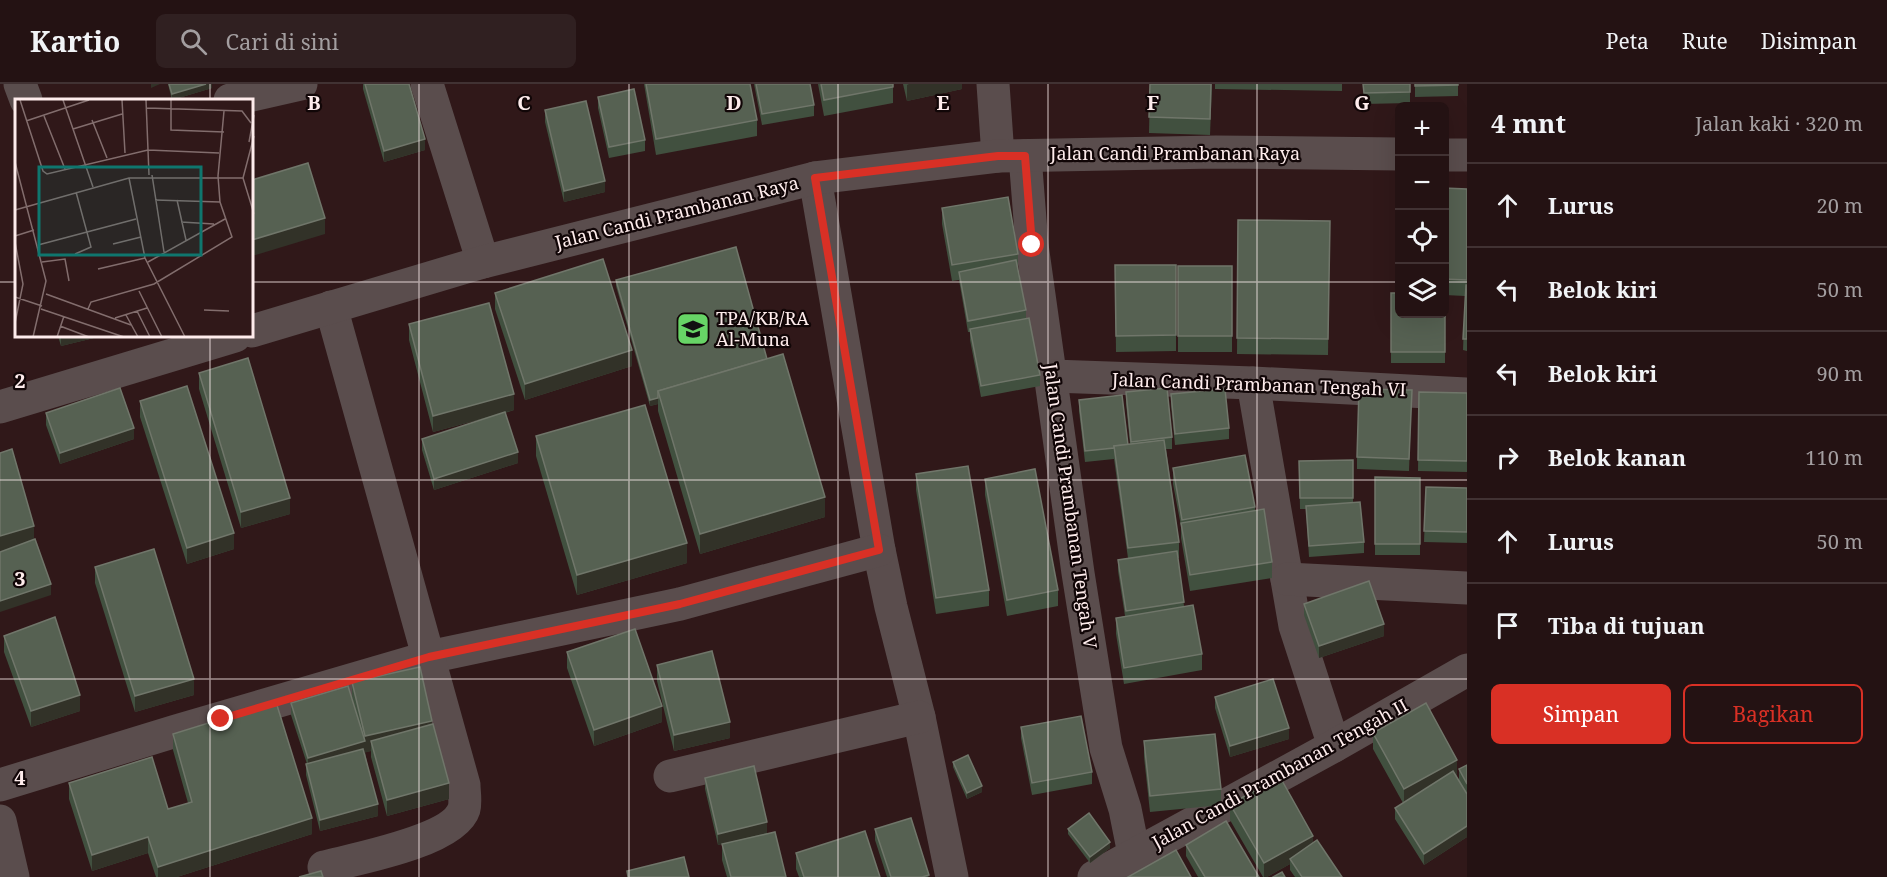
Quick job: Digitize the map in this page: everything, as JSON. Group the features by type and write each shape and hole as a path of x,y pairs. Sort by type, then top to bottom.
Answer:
{"street":[{"path":"20,84 26,99"},
{"path":"230,95 301,84"},
{"path":"428,84 483,262"},
{"name":"Jalan Candi Prambanan Tengah V","path":"993,84 1032,245 1078,573 1106,748 1125,809 1134,854"},
{"name":"Jalan Candi Prambanan Raya","path":"254,330 483,262 815,178 1012,156 1216,152 1395,154"},
{"path":"1449,155 1467,155"},
{"path":"815,178 879,550 919,717 952,877"},
{"path":"324,867 428,840 457,821 465,808 464,785 331,307"},
{"path":"0,407 228,338"},
{"name":"Jalan Candi Prambanan Tengah VI","path":"1052,376 1467,394"},
{"path":"1253,383 1295,626 1334,746"},
{"path":"0,785 429,657 680,604 879,550"},
{"path":"1287,579 1467,588"},
{"name":"Jalan Candi Prambanan Tengah II","path":"1094,877 1334,746 1467,670"},
{"path":"670,776 919,717"},
{"path":"0,821 13,877"}],"building":[{"path":"169,84 206,84 172,94"},
{"path":"365,84 409,84 425,139 384,151"},
{"path":"646,84 750,84 757,120 656,139"},
{"path":"756,84 810,84 814,105 762,114"},
{"path":"821,84 893,84 893,87 824,100"},
{"path":"1150,84 1211,84 1210,119 1149,117"},
{"path":"1363,84 1410,84 1410,92 1364,93"},
{"path":"1415,84 1458,84 1458,85 1415,86"},
{"path":"634,89 645,140 609,147 598,97"},
{"path":"586,101 605,181 564,191 545,110"},
{"path":"308,163 325,218 254,239 254,179"},
{"path":"1449,188 1467,189 1467,280 1449,279"},
{"path":"1008,197 1018,254 952,265 942,208"},
{"path":"1238,220 1330,221 1328,339 1237,338"},
{"name":"TPA/KB/RA Al-Muna","path":"736,247 767,359 658,391 658,398 650,400 616,280"},
{"path":"603,259 632,350 525,384 495,293"},
{"path":"1016,260 1026,310 968,321 959,272"},
{"path":"1115,265 1176,265 1176,335 1116,336"},
{"path":"1178,266 1232,266 1232,336 1178,336"},
{"path":"1466,285 1467,339 1463,339"},
{"path":"1391,293 1395,293 1395,318 1445,318 1445,352 1391,352"},
{"path":"489,303 514,394 433,416 409,324"},
{"path":"1029,318 1040,375 981,386 970,329"},
{"path":"783,354 825,497 700,534 658,391"},
{"path":"248,358 290,498 241,512 199,373"},
{"path":"187,386 234,533 187,548 140,401"},
{"path":"120,388 134,428 60,453 46,413"},
{"path":"1167,388 1172,437 1131,442 1126,392"},
{"path":"1225,389 1229,428 1175,434 1171,394"},
{"path":"1359,389 1412,390 1409,459 1357,457"},
{"path":"1419,392 1467,393 1467,461 1418,460"},
{"path":"1122,395 1128,445 1085,451 1079,400"},
{"path":"645,405 687,543 577,575 536,436"},
{"path":"505,412 518,452 434,479 422,439"},
{"path":"1164,440 1179,542 1128,548 1114,446"},
{"path":"12,449 34,526 0,536 0,453"},
{"path":"1245,455 1255,507 1182,520 1173,468"},
{"path":"1353,460 1353,498 1300,498 1299,461"},
{"path":"968,466 989,590 936,598 916,474"},
{"path":"1035,469 1058,590 1007,600 985,479"},
{"path":"1375,477 1420,478 1420,544 1375,544"},
{"path":"1426,487 1467,488 1467,532 1424,531"},
{"path":"1360,502 1364,542 1309,546 1306,506"},
{"path":"1264,509 1272,562 1190,575 1181,523"},
{"path":"35,539 51,584 0,601 0,552"},
{"path":"154,549 194,679 135,696 95,567"},
{"path":"1177,551 1184,602 1126,611 1118,560"},
{"path":"1369,581 1384,624 1319,646 1304,604"},
{"path":"1193,605 1202,654 1124,668 1116,618"},
{"path":"55,617 80,695 31,711 4,636"},
{"path":"635,629 662,706 594,730 567,652"},
{"path":"712,651 730,722 674,735 657,665"},
{"path":"420,667 432,721 365,736 352,682"},
{"path":"1273,679 1289,728 1230,746 1215,697"},
{"path":"348,686 365,741 308,758 291,703"},
{"path":"276,702 312,818 158,867 148,837 92,855 69,783 152,757 168,809 192,802 173,734"},
{"path":"1426,703 1457,760 1404,789 1373,733"},
{"path":"1081,716 1092,772 1032,783 1021,727"},
{"path":"433,724 449,783 387,800 371,741"},
{"path":"1215,734 1221,789 1150,796 1144,741"},
{"path":"363,749 378,804 320,820 306,764"},
{"path":"968,755 982,786 967,793 953,762"},
{"path":"1467,765 1467,784 1459,769"},
{"path":"754,766 767,822 718,834 705,778"},
{"path":"1453,771 1467,794 1467,826 1424,854 1395,808"},
{"path":"1280,777 1313,836 1264,863 1230,804"},
{"path":"1089,813 1110,842 1090,857 1068,829"},
{"path":"911,818 929,875 891,877 875,829"},
{"path":"1226,821 1259,877 1205,877 1186,845"},
{"path":"865,831 880,877 804,877 796,853"},
{"path":"775,832 786,877 731,877 722,844"},
{"path":"1317,840 1342,877 1302,877 1290,859"},
{"path":"1176,850 1191,877 1128,877"},
{"path":"684,857 689,877 628,877 627,871"},
{"path":"321,871 323,877 299,877"},
{"path":"1282,872 1285,877 1273,877"}],"place":[{"name":"TPA/KB/RA Al-Muna","path":"693,329"}],"route":[{"path":"221,719 429,657 680,604 879,550 815,178 998,156 1025,156 1032,245"}]}
